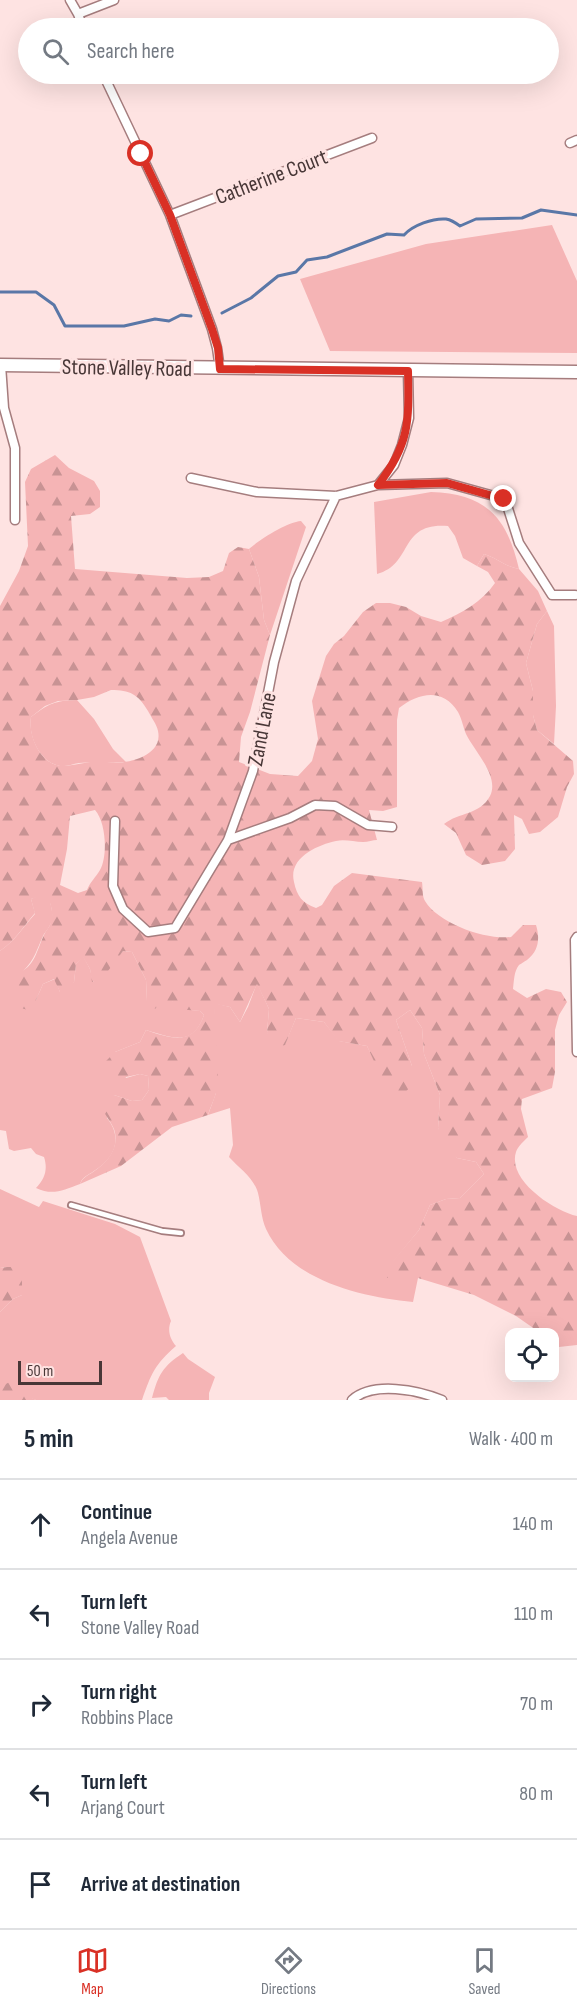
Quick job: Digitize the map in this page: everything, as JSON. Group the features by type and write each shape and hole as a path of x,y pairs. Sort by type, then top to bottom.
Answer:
{"street":[{"path":"70,0 79,18"},
{"path":"78,14 114,0"},
{"path":"108,84 170,215 212,329 218,348 220,369"},
{"name":"Catherine Court","path":"170,215 372,138"},
{"path":"0,365 4,408 15,448 15,519"},
{"name":"Stone Valley Road","path":"0,365 577,372"},
{"path":"378,485 394,465 402,445 409,418 408,371"},
{"path":"191,478 257,492 336,496 378,485 447,483 504,499 519,543 552,595 575,595"},
{"name":"Zand Lane","path":"115,821 113,886 123,909 148,932 175,928 228,840 253,771 274,662 296,581 336,496"},
{"path":"228,840 290,818 315,806 335,807 368,825 392,827"},
{"path":"577,937 575,940 577,1052"},
{"path":"352,1400 360,1393 378,1389 413,1391 442,1400"}],"lane":[{"path":"71,1205 162,1231 180,1233"}],"green space":[{"path":"552,225 577,281 577,353 330,351 300,279 426,244"},
{"path":"55,455 69,468 94,481 100,491 100,507 90,514 71,516 75,569 187,578 209,577 223,571 229,553 238,547 249,549 259,577 264,620 270,635 250,712 241,737 239,762 270,774 298,776 312,761 318,739 312,701 326,656 363,612 376,603 390,603 406,607 421,616 441,622 449,619 478,601 495,583 488,572 477,566 484,554 519,569 538,591 547,611 537,624 526,663 533,691 533,715 537,730 573,761 574,774 567,787 558,817 540,832 529,834 522,819 514,815 515,849 505,861 482,865 466,855 456,833 444,824 481,807 490,796 492,780 466,734 461,717 452,704 438,696 423,696 399,708 397,807 383,811 369,810 377,840 363,842 339,840 313,849 295,866 293,874 299,895 307,904 316,908 322,905 334,886 352,873 422,882 424,899 432,909 452,923 476,933 511,937 523,925 536,925 538,939 536,948 527,960 517,967 513,989 527,998 546,989 561,992 567,1002 559,1015 555,1030 555,1072 552,1088 522,1099 521,1109 528,1137 516,1152 515,1163 518,1173 534,1193 556,1208 577,1216 577,1345 559,1347 559,1328 533,1328 516,1316 474,1295 418,1278 387,1278 387,1268 419,1230 430,1205 446,1199 460,1198 484,1174 476,1162 457,1158 444,1147 438,1128 440,1095 424,1054 422,1028 410,1010 396,1020 412,1066 411,1086 401,1097 390,1096 367,1046 338,1041 324,1022 296,1018 285,1045 272,1051 267,1033 269,1009 257,984 240,1022 230,1007 215,1004 217,1083 208,1115 172,1127 121,1166 80,1184 84,1178 103,1164 114,1148 114,1129 102,1108 106,1098 114,1095 132,1101 142,1100 149,1090 148,1076 140,1074 117,1079 108,1072 106,1061 115,1052 140,1042 146,1030 164,1036 181,1038 188,1036 194,1032 204,1015 200,1011 177,1009 172,1001 162,1001 155,1009 150,1007 147,1001 146,980 132,952 123,951 102,979 92,982 90,969 83,957 76,964 74,982 67,995 60,992 54,979 43,984 36,1000 28,1010 21,1008 17,973 23,971 32,962 52,920 50,903 38,897 31,899 35,913 15,938 0,951 0,606 19,571 28,546 25,482 31,469","holes":["111,690 123,691 137,697 155,724 158,739 151,751 130,761 116,763 98,761 62,766 54,764 42,755 31,732 31,717 45,706 58,701 94,697","95,810 104,831 103,864 87,890 78,893 60,885 70,816"]},
{"path":"431,492 466,498 491,512 508,535 519,569 484,554 477,566 463,558 455,536 448,526 421,530 413,537 397,562 389,569 377,574 374,502"},
{"path":"301,521 306,527 270,635 264,620 259,577 249,549 266,536"},
{"path":"547,611 554,626 556,706 554,744 537,730 533,715 533,691 526,663 537,624"},
{"path":"77,700 94,719 113,749 126,762 85,762 60,766 46,759 36,747 31,732 31,717 52,704"},
{"path":"38,896 50,902 52,916 51,923 33,958 23,971 36,1000 43,984 55,979 60,992 74,982 76,964 83,956 90,969 93,982 123,951 132,952 146,980 147,1001 172,1001 191,1010 200,1011 204,1015 194,1032 188,1036 181,1038 165,1036 146,1030 140,1042 115,1052 126,1078 140,1074 148,1076 149,1090 142,1100 132,1101 114,1095 107,1118 115,1133 112,1154 80,1184 53,1192 36,1188 45,1174 44,1157 36,1154 31,1148 14,1151 9,1149 6,1131 0,1130 0,951 15,938 35,914 31,899"},
{"path":"257,983 269,1009 267,1033 285,1044 296,1018 324,1022 339,1041 367,1046 376,1064 412,1066 396,1020 410,1010 422,1028 424,1054 440,1095 438,1128 457,1158 476,1162 484,1174 460,1198 446,1199 430,1205 419,1230 388,1268 387,1278 418,1278 413,1302 350,1290 310,1274 292,1262 277,1247 266,1229 258,1193 253,1183 229,1157 233,1145 230,1108 208,1115 216,1093 214,1003 230,1007 240,1022"},
{"path":"0,1189 39,1207 43,1201 115,1224 140,1237 171,1321 170,1334 176,1346 154,1370 142,1400 36,1400 0,1387 0,1312 13,1299 22,1295 7,1267 0,1268"},
{"path":"17,1267 22,1282 22,1295 13,1299 0,1312 0,1268"},
{"path":"183,1353 215,1377 209,1400 152,1398 162,1372"},
{"path":"17,1378 26,1382 28,1396 36,1400 0,1400 0,1387"}],"waterway":[{"path":"222,313 251,298 278,276 296,272 307,260 327,257 387,234 404,235 418,225 429,221 446,219 460,226 476,219 522,218 541,210 577,215"},
{"path":"0,292 36,292 54,305 65,326 124,326 155,319 169,321 181,315 191,316"}],"route":[{"path":"141,154 170,215 212,329 218,348 220,369 408,371 409,418 402,445 394,465 378,485 447,483 504,499"}]}
